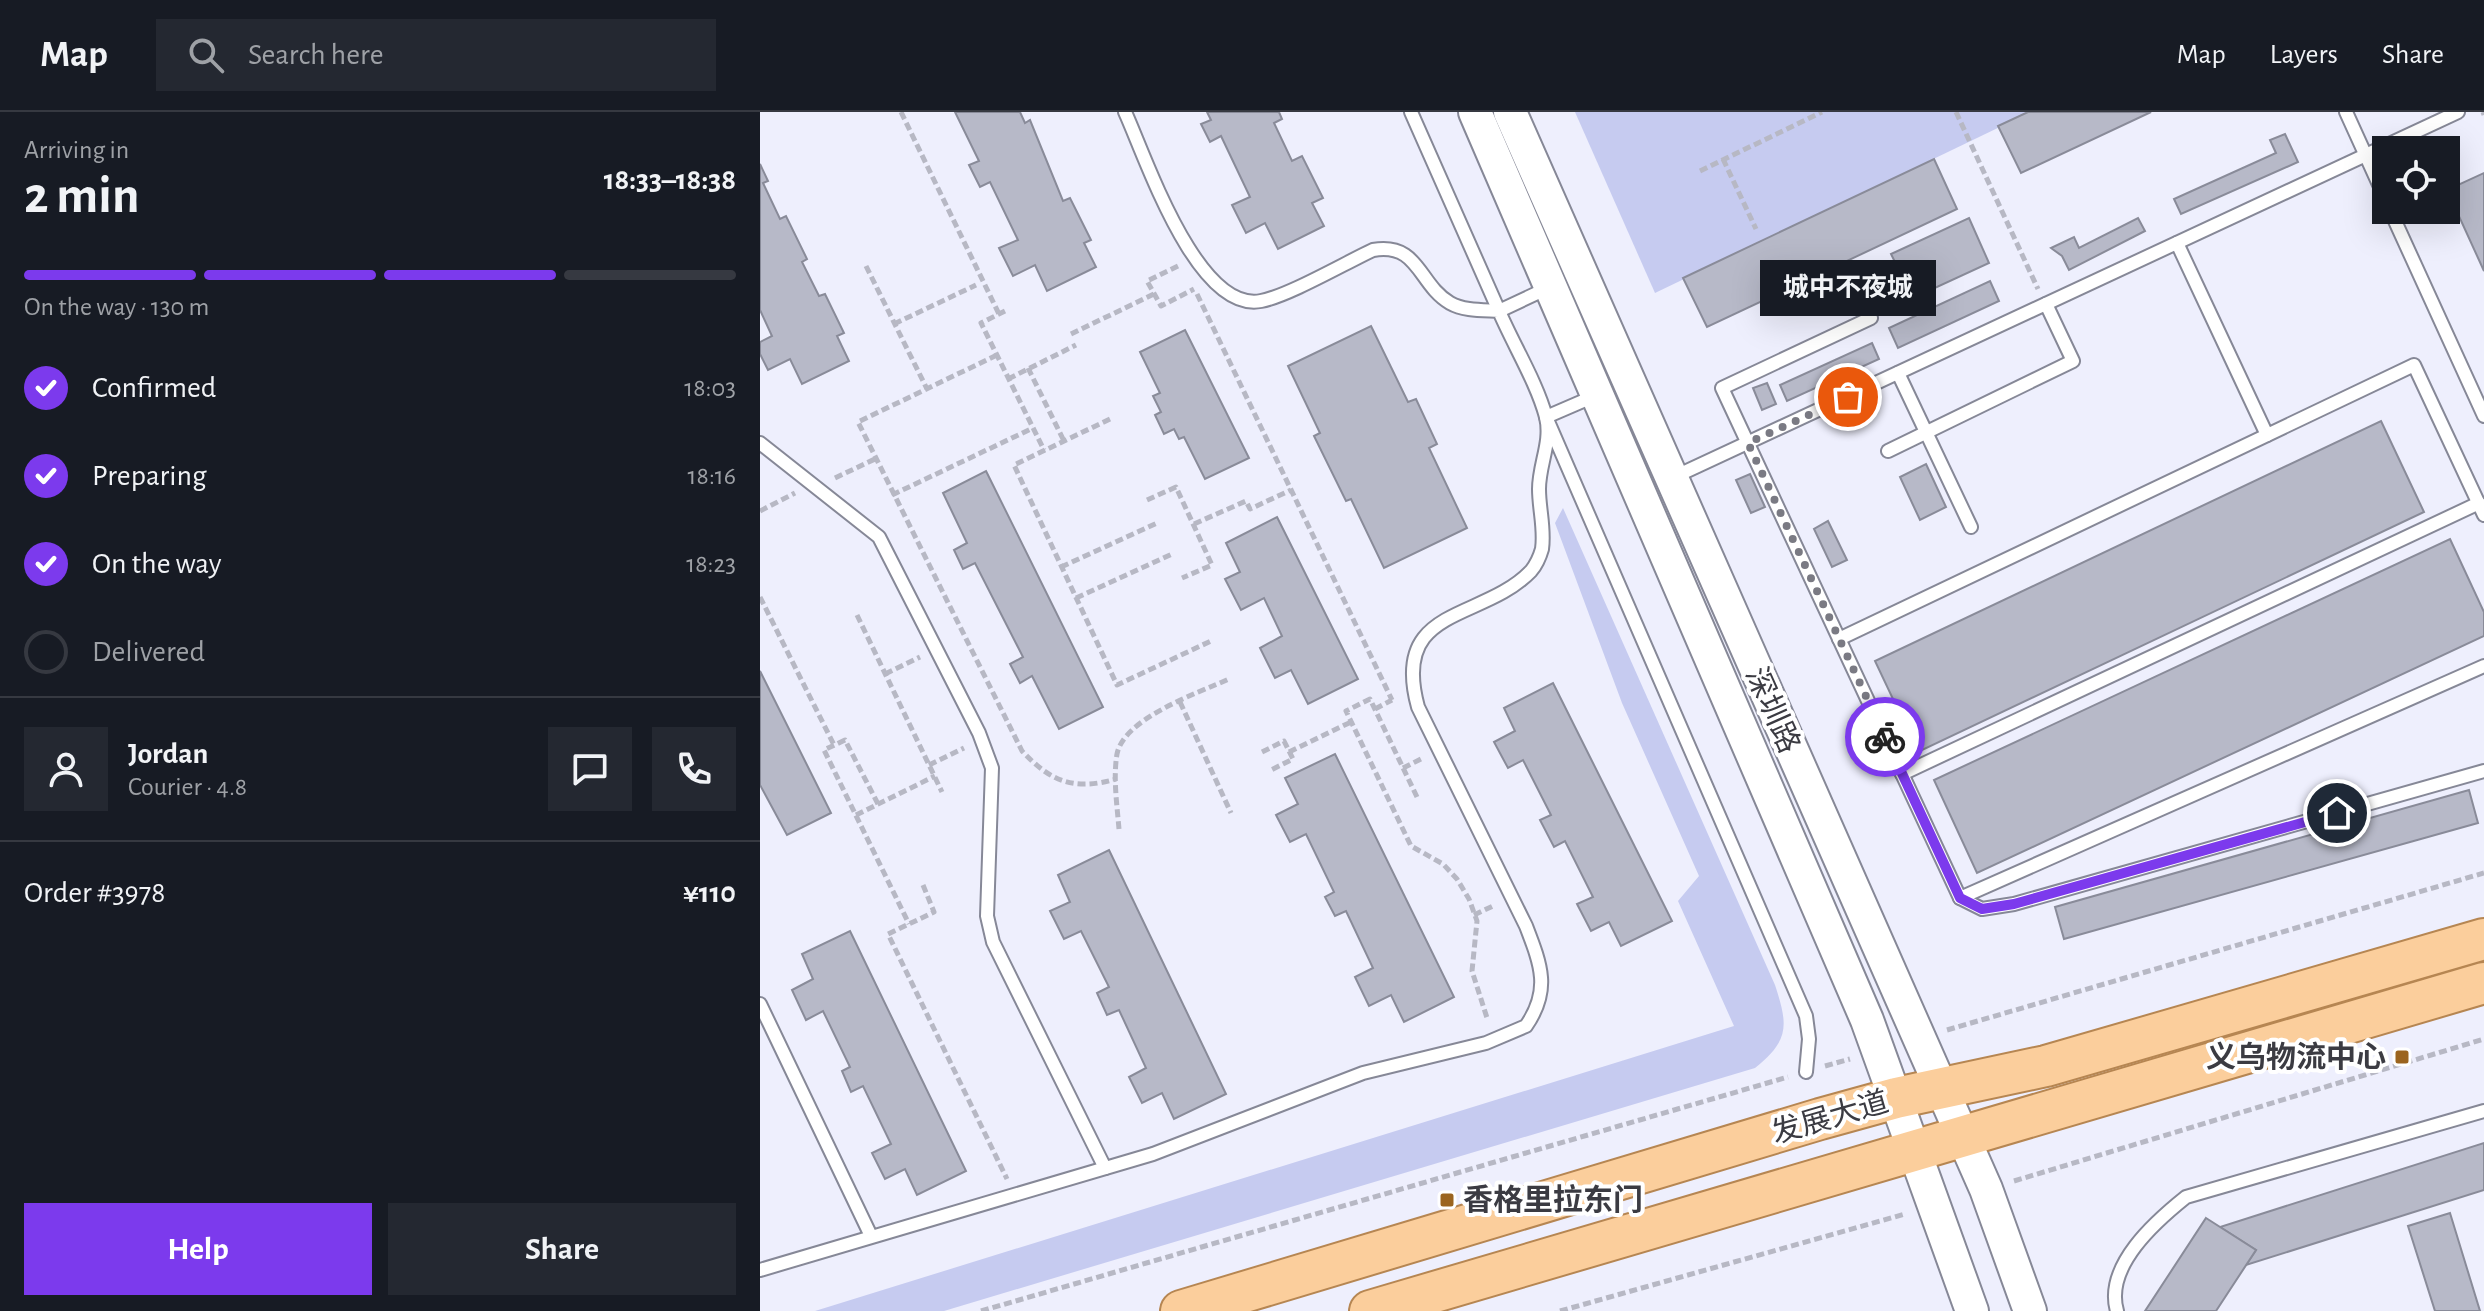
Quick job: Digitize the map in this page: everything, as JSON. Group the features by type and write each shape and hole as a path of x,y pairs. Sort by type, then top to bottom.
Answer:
{"main road":[{"name":"发展大道","path":"1181,1311 1896,1098 2046,1066 2484,939"},
{"name":"发展大道","path":"1370,1311 2484,983"}],"street":[{"name":"深圳路","path":"1475,112 1878,1050 1972,1311"},
{"name":"深圳路","path":"1510,112 1986,1189 2030,1311"}],"lane":[{"path":"1125,112 1186,245 1215,284 1238,297 1264,300 1373,250 1392,247 1406,255 1446,301 1459,308 1499,311 1550,287"},
{"path":"1411,112 1806,1016 1809,1039 1806,1072"},
{"path":"2346,112 2372,168"},
{"path":"1671,479 2458,112"},
{"path":"2396,224 2484,416"},
{"path":"2177,243 2267,435"},
{"path":"1888,451 2073,361 2046,304"},
{"path":"1871,318 1722,388 1960,898 1982,909 2014,904 2484,771"},
{"path":"1839,639 2414,365 2481,509 1902,774"},
{"path":"1898,373 1971,527"},
{"path":"1546,417 1597,395"},
{"path":"760,1270 1153,1154 1363,1073 1494,1040 1526,1026 1536,1011 1542,991 1540,971 1526,926 1418,707 1412,683 1413,658 1431,628 1508,587 1531,570 1541,553 1539,491 1548,440 1546,417"},
{"path":"760,443 879,537 982,739 992,768 987,916 993,942 1105,1168"},
{"path":"1960,898 2484,666"},
{"path":"760,1004 871,1236"},
{"path":"2117,1311 2119,1277 2135,1248 2156,1221 2186,1197 2484,1111"}],"path":[{"path":"901,112 1002,312 981,323 1044,450"},
{"path":"1700,171 1822,112"},
{"path":"1956,112 2046,304"},
{"path":"1723,159 1756,229"},
{"path":"1194,289 1161,306 1147,281 1182,264 1392,700"},
{"path":"866,266 927,389"},
{"path":"894,324 976,285"},
{"path":"1071,334 1154,294"},
{"path":"1008,379 1076,345"},
{"path":"997,355 858,422 1022,751 1044,775 1058,781 1100,784 1116,779"},
{"path":"1028,368 1064,441"},
{"path":"1110,419 1014,465 1117,685 1211,641"},
{"path":"892,495 1033,428"},
{"path":"760,511 875,459"},
{"path":"1147,500 1176,487 1194,524 1212,565 1182,578"},
{"path":"1194,524 1246,501 1250,509 1291,490"},
{"path":"1061,567 1157,523"},
{"path":"1076,598 1172,554"},
{"path":"760,597 834,745"},
{"path":"857,615 942,792"},
{"path":"885,674 936,649"},
{"path":"1119,829 1117,752 1126,735 1137,724 1229,679"},
{"path":"1417,797 1370,699 1346,711 1411,846 1443,864 1469,899 1477,921 1472,971 1494,1040"},
{"path":"1180,702 1231,813"},
{"path":"1289,752 1351,722"},
{"path":"929,765 982,739"},
{"path":"878,804 845,740 824,750 909,924"},
{"path":"1262,752 1284,741 1293,759 1269,771"},
{"path":"856,815 935,776"},
{"path":"1919,1038 2484,873"},
{"path":"923,885 934,912 888,934 1014,1194"},
{"path":"1986,1189 2484,1039"},
{"path":"981,1311 1878,1050"},
{"path":"1560,1311 1935,1206"}],"shaded area":[{"path":"1575,112 2031,112 1655,293"},
{"path":"1563,508 1775,985 1784,1021 1775,1049 1755,1068 944,1311 815,1311 1734,1026 1678,901 1699,876 1622,703 1555,523"}],"building":[{"path":"955,112 1020,112 1025,123 1030,120 1063,201 1070,198 1091,240 1084,243 1096,267 1047,291 1035,265 1013,276 999,248 1018,240 990,182 980,187 969,165 979,161"},
{"path":"1207,112 1279,112 1282,119 1274,123 1292,161 1302,156 1323,198 1312,203 1324,226 1278,249 1265,223 1246,233 1232,205 1250,197 1221,136 1210,142 1201,124 1211,120"},
{"path":"2028,112 2151,112 2021,173 1998,126"},
{"path":"2285,134 2298,162 2181,214 2174,199 2276,153 2270,140"},
{"path":"1934,159 1957,209 1707,327 1683,278"},
{"path":"760,164 768,181 763,183 780,219 786,216 807,259 802,262 819,296 825,294 844,333 837,336 849,361 802,384 790,359 768,370 760,354 760,342 772,336 760,310"},
{"path":"2484,173 2484,271 2460,218 2460,184"},
{"path":"1969,218 1989,263 1885,311 1869,279 1897,266 1891,254"},
{"path":"2138,218 2145,231 2069,270 2062,256 2051,248 2074,237 2079,248"},
{"path":"1990,281 1999,301 1898,348 1889,328"},
{"path":"1371,326 1408,402 1416,399 1437,444 1429,448 1467,528 1384,568 1351,499 1346,501 1314,436 1320,433 1288,366"},
{"path":"1185,330 1249,458 1205,479 1184,437 1179,439 1174,429 1164,434 1155,415 1161,412 1153,396 1160,393 1140,352"},
{"path":"1872,343 1879,359 1787,401 1780,385"},
{"path":"1767,383 1776,404 1762,410 1753,388"},
{"path":"2381,421 2424,512 1918,752 1875,661"},
{"path":"1926,464 1946,507 1920,520 1900,477"},
{"path":"986,471 1103,707 1059,729 1032,676 1020,683 1010,664 1023,657 975,563 963,569 954,550 967,543 943,493"},
{"path":"1750,474 1765,507 1751,513 1736,480"},
{"path":"1277,517 1358,679 1308,704 1291,670 1275,678 1260,648 1282,636 1264,598 1241,610 1225,579 1240,572 1226,543"},
{"path":"1828,521 1847,560 1832,567 1814,529"},
{"path":"2450,539 2484,612 2484,636 1977,873 1934,780"},
{"path":"760,671 831,813 787,835 760,785"},
{"path":"1553,683 1672,921 1621,946 1609,922 1591,931 1577,904 1593,897 1565,841 1554,847 1540,820 1551,815 1523,760 1508,768 1494,742 1515,731 1504,708"},
{"path":"1335,754 1454,997 1404,1022 1391,995 1369,1006 1355,977 1373,968 1346,911 1335,916 1325,897 1334,892 1306,834 1290,842 1276,815 1298,804 1285,778"},
{"path":"2469,790 2478,823 2064,939 2055,907"},
{"path":"1109,850 1226,1094 1174,1119 1162,1093 1142,1103 1129,1077 1146,1068 1119,1010 1107,1015 1097,993 1109,987 1081,931 1064,939 1050,911 1070,902 1058,875"},
{"path":"850,931 966,1171 917,1195 905,1169 885,1179 872,1153 891,1144 863,1086 851,1092 842,1071 850,1067 823,1011 806,1020 792,990 813,979 802,954"},
{"path":"2484,1143 2484,1190 2246,1265 2256,1250 2220,1227"},
{"path":"2450,1213 2480,1311 2435,1311 2408,1226"},
{"path":"2206,1218 2256,1250 2216,1311 2145,1311"}],"way so far":[{"path":"1848,397 1748,443 1885,737"}],"place":[{"name":"城中不夜城","path":"1848,397"},
{"name":"义乌物流中心","path":"2402,1057"},
{"name":"香格里拉东门","path":"1447,1200"}],"route":[{"path":"1885,737 1960,898 1982,909 2014,904 2337,813"}]}
